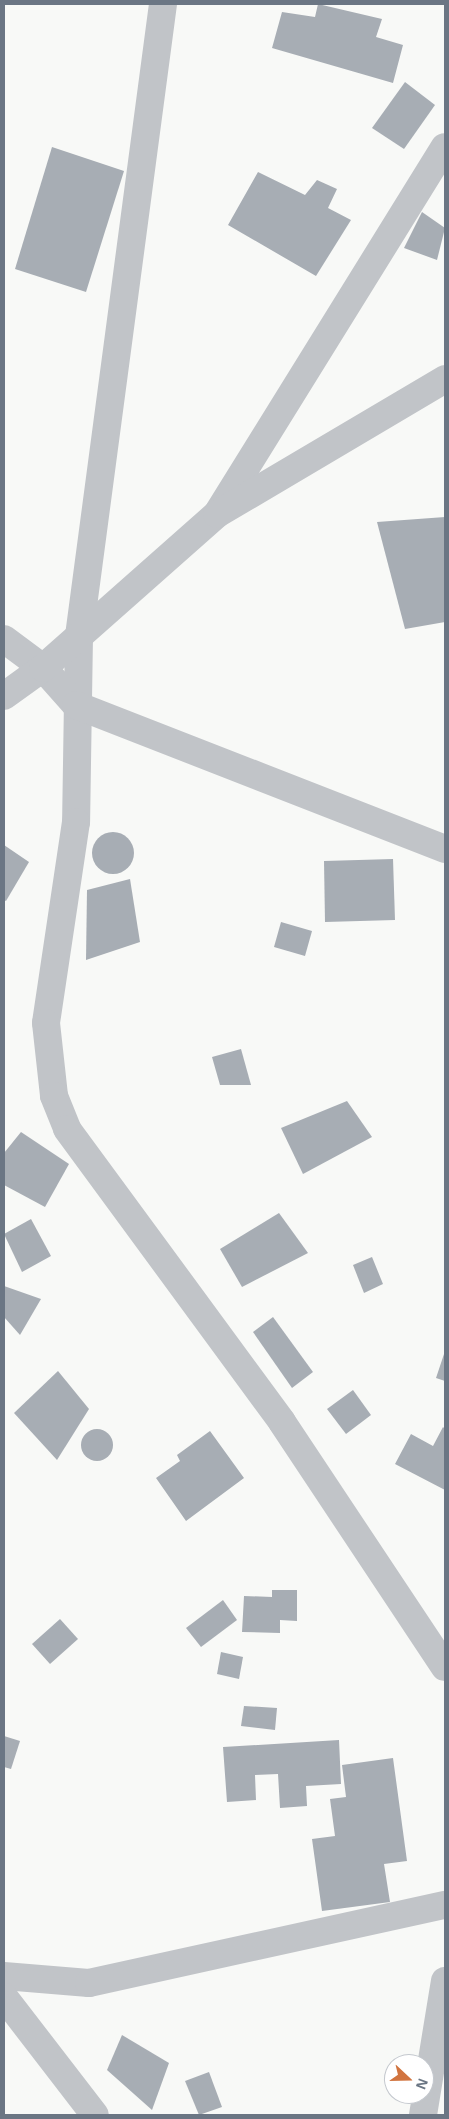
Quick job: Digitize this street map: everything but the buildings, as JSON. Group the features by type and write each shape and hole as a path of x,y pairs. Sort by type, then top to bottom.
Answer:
{"street":[{"path":"163,4 79,636 76,705 76,822 46,1023 54,1096 67,1129 282,1422 445,1667"},
{"path":"217,514 445,147"},
{"path":"4,696 43,668 217,514 445,379"},
{"path":"4,639 43,668 76,705 445,849"},
{"path":"4,1976 89,1983 445,1905"},
{"path":"423,2115 445,1981"},
{"path":"4,1997 95,2115"}]}
